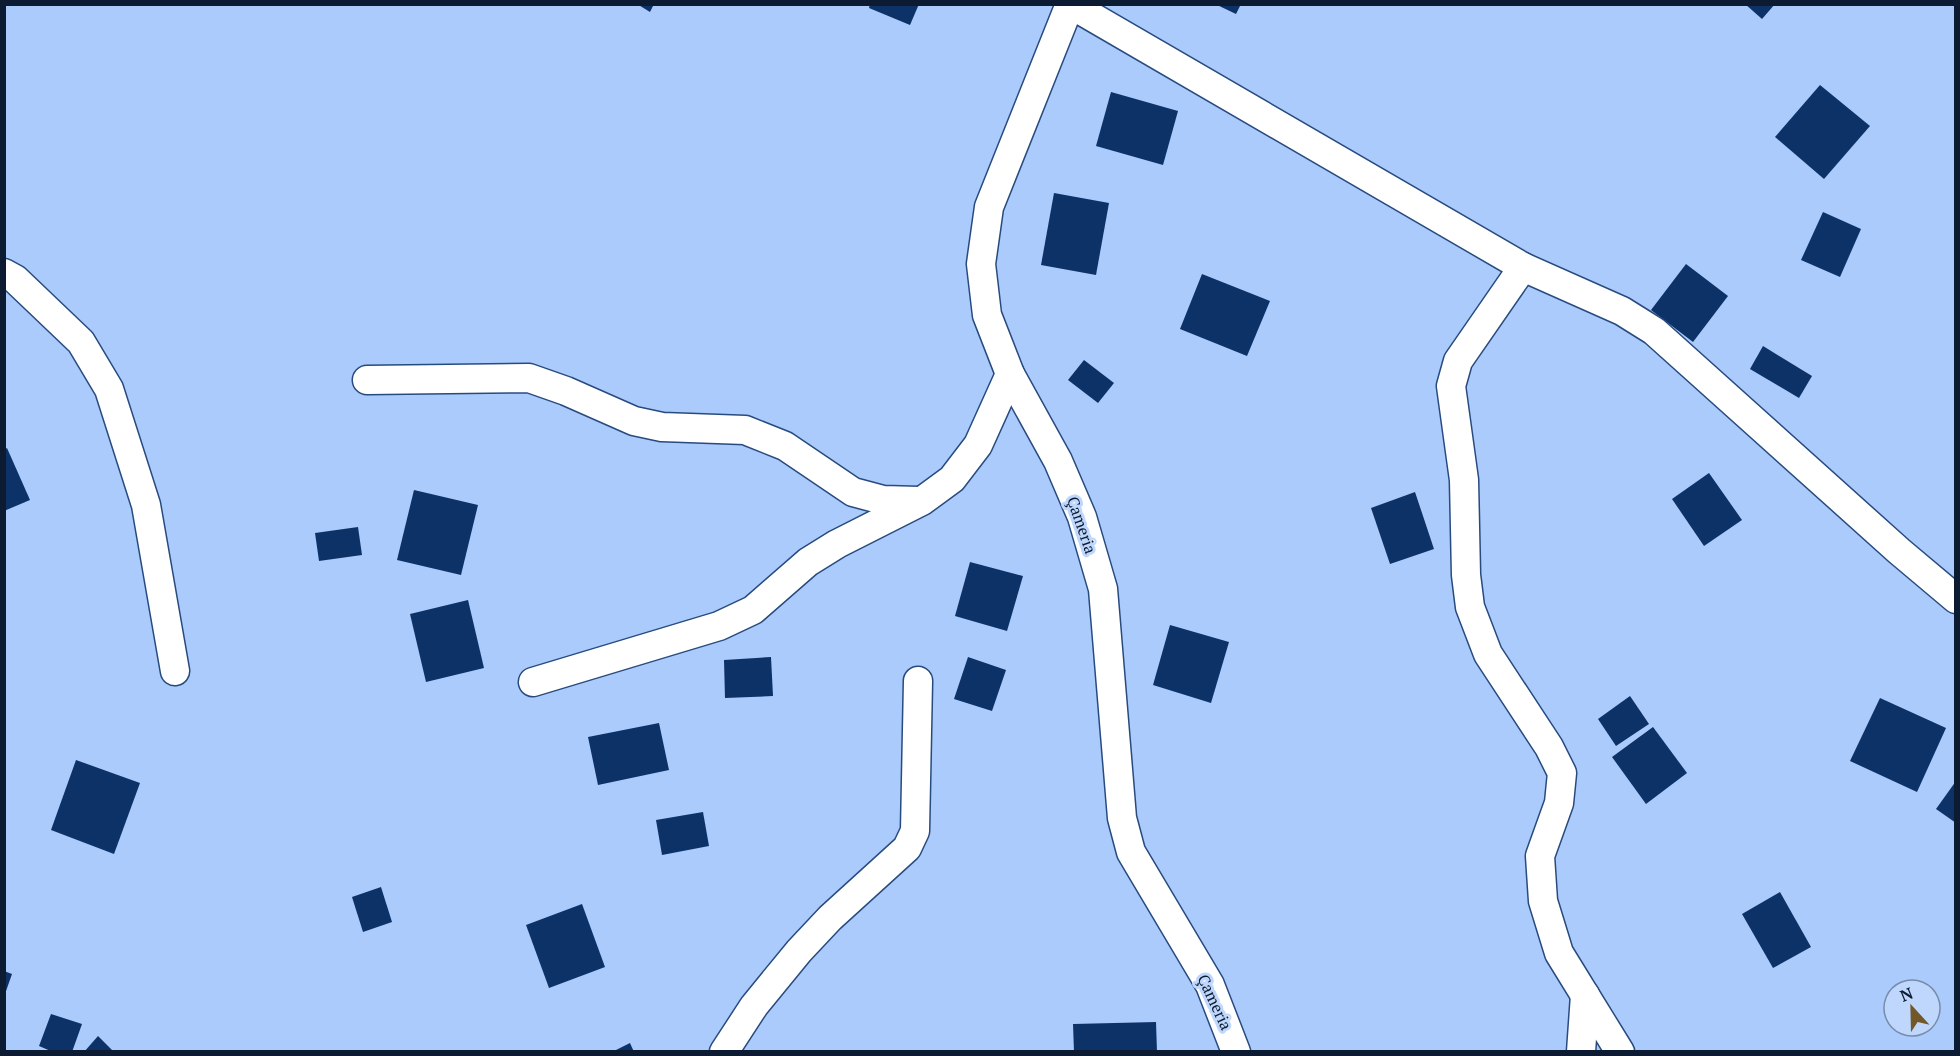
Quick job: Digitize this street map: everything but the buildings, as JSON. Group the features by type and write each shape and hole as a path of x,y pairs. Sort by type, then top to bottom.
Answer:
{"street":[{"path":"1070,4 1523,267 1622,311 1654,331 1890,543 1956,599"},
{"name":"Çameria","path":"1070,4 990,207 981,264 987,315 1010,374 1058,461 1082,517 1103,589 1122,818 1131,852 1210,985 1236,1052"},
{"path":"1523,267 1458,361 1450,386 1464,480 1466,575 1470,607 1488,654 1549,747 1562,772 1559,803 1540,856 1543,901 1559,953 1620,1052"},
{"path":"4,273 15,279 81,342 109,389 146,505 175,671"},
{"path":"533,682 719,626 753,610 808,562 837,544 922,501 952,479 978,445 1010,374"},
{"path":"367,380 529,378 643,423 662,427 745,430 785,446 854,492 883,500 922,501"},
{"path":"724,1052 754,1006 800,951 830,918 907,848 915,831 918,681"},
{"path":"1581,1052 1585,995"}]}
